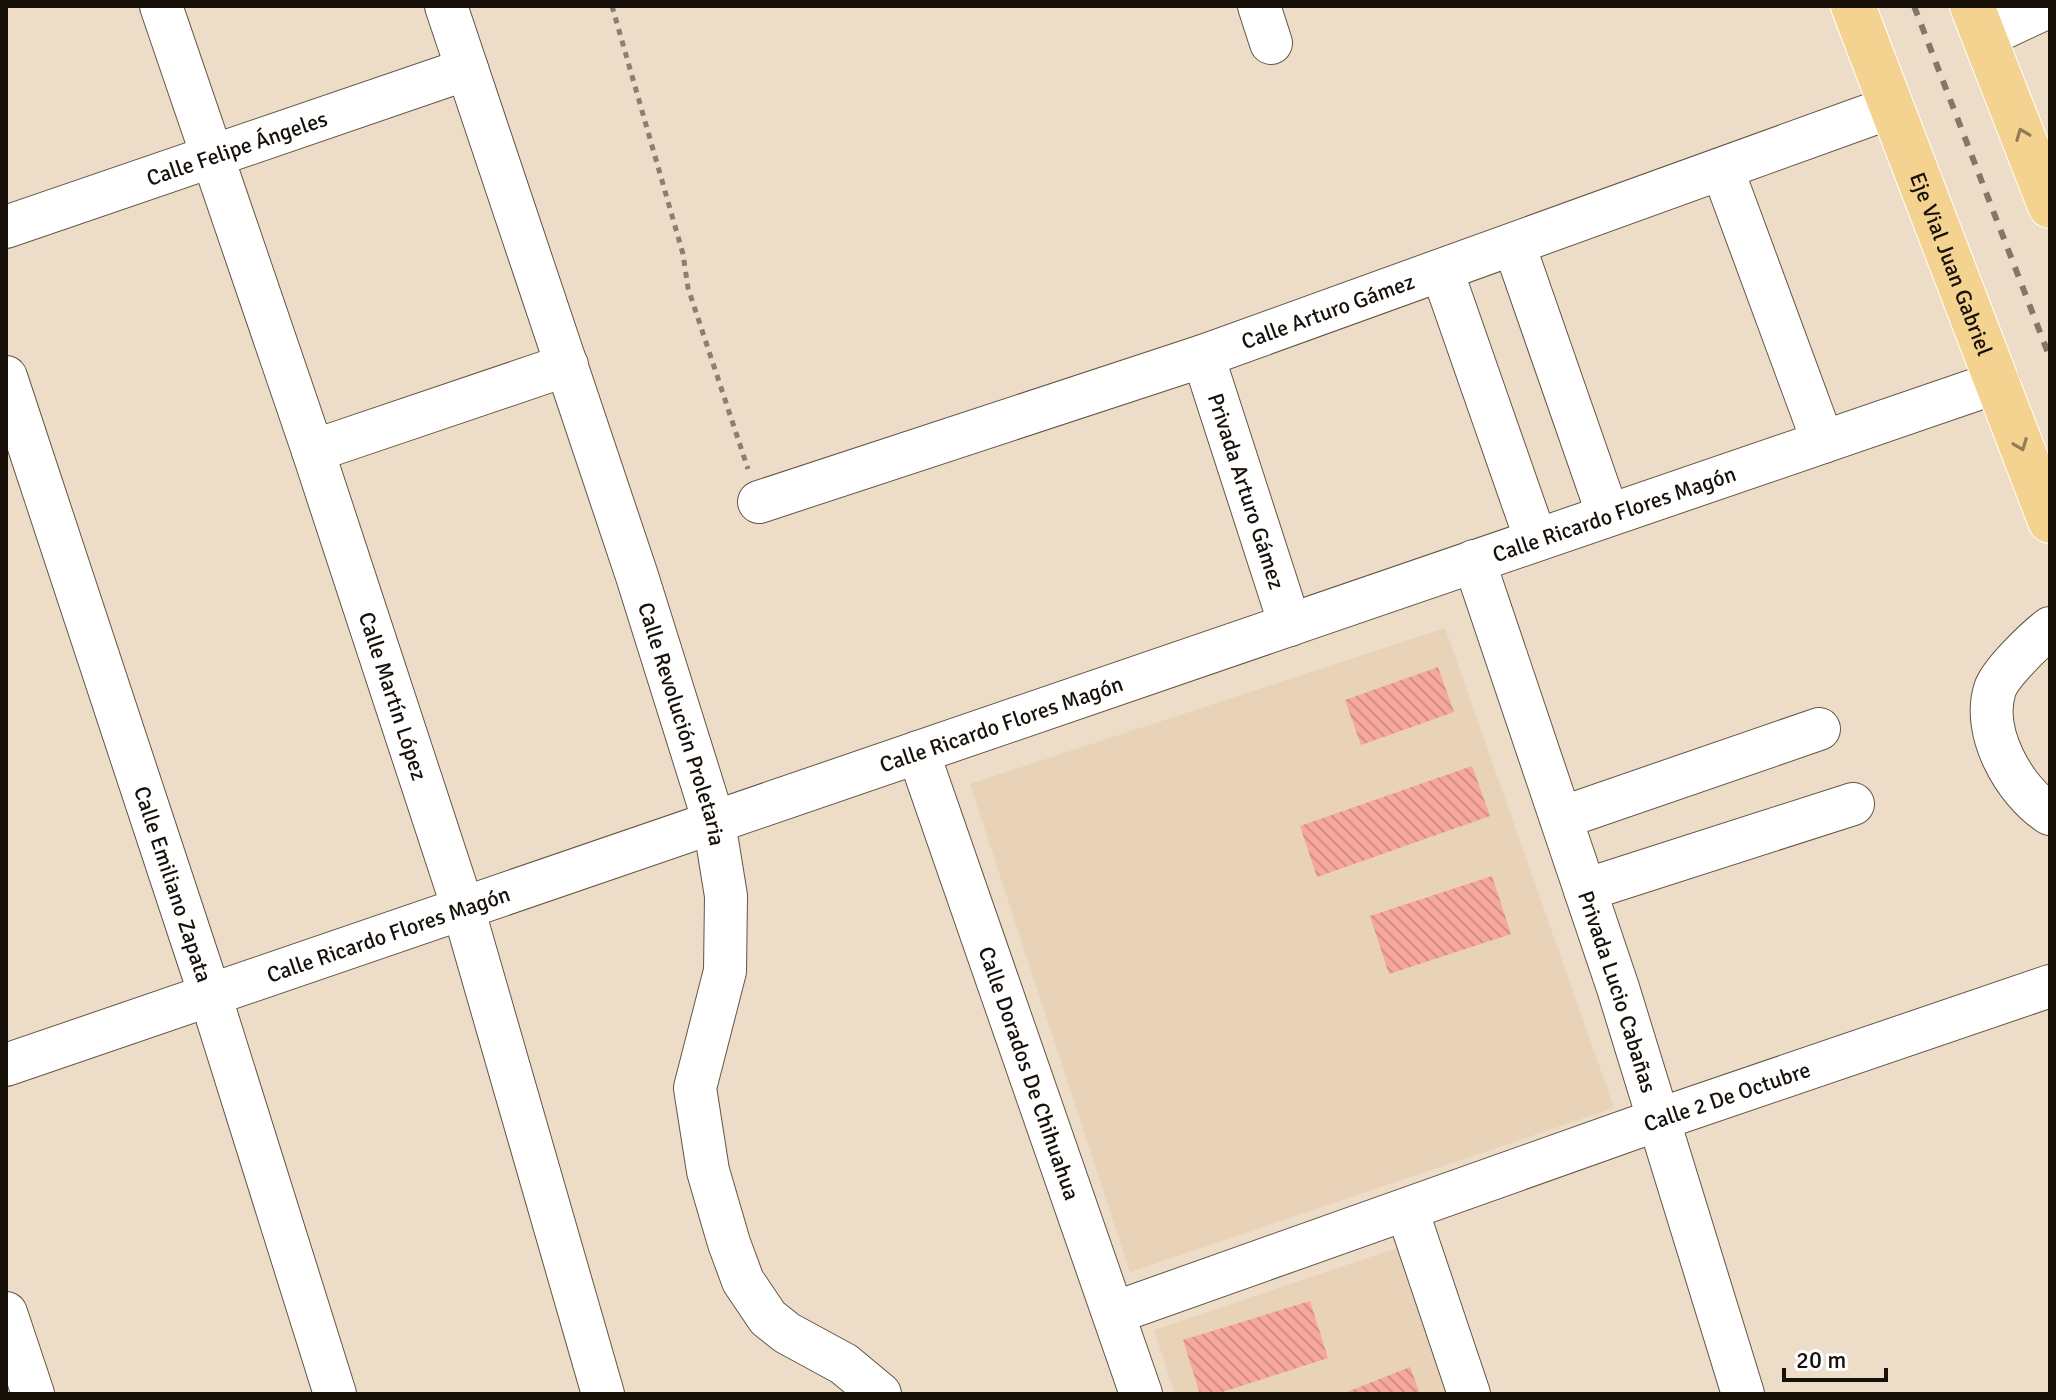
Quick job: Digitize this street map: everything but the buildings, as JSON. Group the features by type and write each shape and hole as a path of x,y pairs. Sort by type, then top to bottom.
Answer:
{"main road":[{"name":"Eje Vial Juan Gabriel","path":"1853,6 2050,521"},
{"path":"1978,22 2050,206"}],"street":[{"name":"Calle Martín López","path":"161,6 313,451 463,908 603,1394"},
{"name":"Calle Revolución Proletaria","path":"446,6 567,365 714,822 726,896 725,971 695,1088 708,1171 725,1229 743,1281 768,1318 787,1333 844,1364 880,1394"},
{"path":"1978,22 2050,6"},
{"name":"Calle Felipe Ángeles","path":"6,227 467,69"},
{"name":"Calle Arturo Gámez","path":"759,502 1203,356 1723,171 1892,107"},
{"path":"1723,171 1823,442"},
{"path":"1514,245 1608,515"},
{"path":"1442,271 1536,540"},
{"name":"Privada Arturo Gámez","path":"1203,356 1290,625"},
{"path":"313,451 567,365"},
{"name":"Calle Emiliano Zapata","path":"6,377 210,995 335,1394"},
{"name":"Calle Ricardo Flores Magón","path":"6,1065 1998,382"},
{"name":"Privada Lucio Cabañas","path":"1474,561 1660,1119 1743,1394"},
{"path":"2050,628 2036,639 1996,687 1992,724 2006,762 2033,803 2050,814"},
{"path":"1561,818 1819,729"},
{"name":"Calle Dorados De Chihuahua","path":"918,752 1141,1394"},
{"path":"1585,890 1853,804"},
{"name":"Calle 2 De Octubre","path":"1114,1313 1660,1119 2050,986"},
{"path":"1407,1210 1469,1394"},
{"path":"6,1313 33,1394"}],"path":[{"path":"612,6 683,254 688,288 759,502"}],"shaded area":[{"path":"1445,628 1614,1108 1130,1272 970,784"},
{"path":"1397,1248 1446,1394 1175,1394 1154,1330"}],"railway":[{"path":"1914,6 2050,358"}]}
